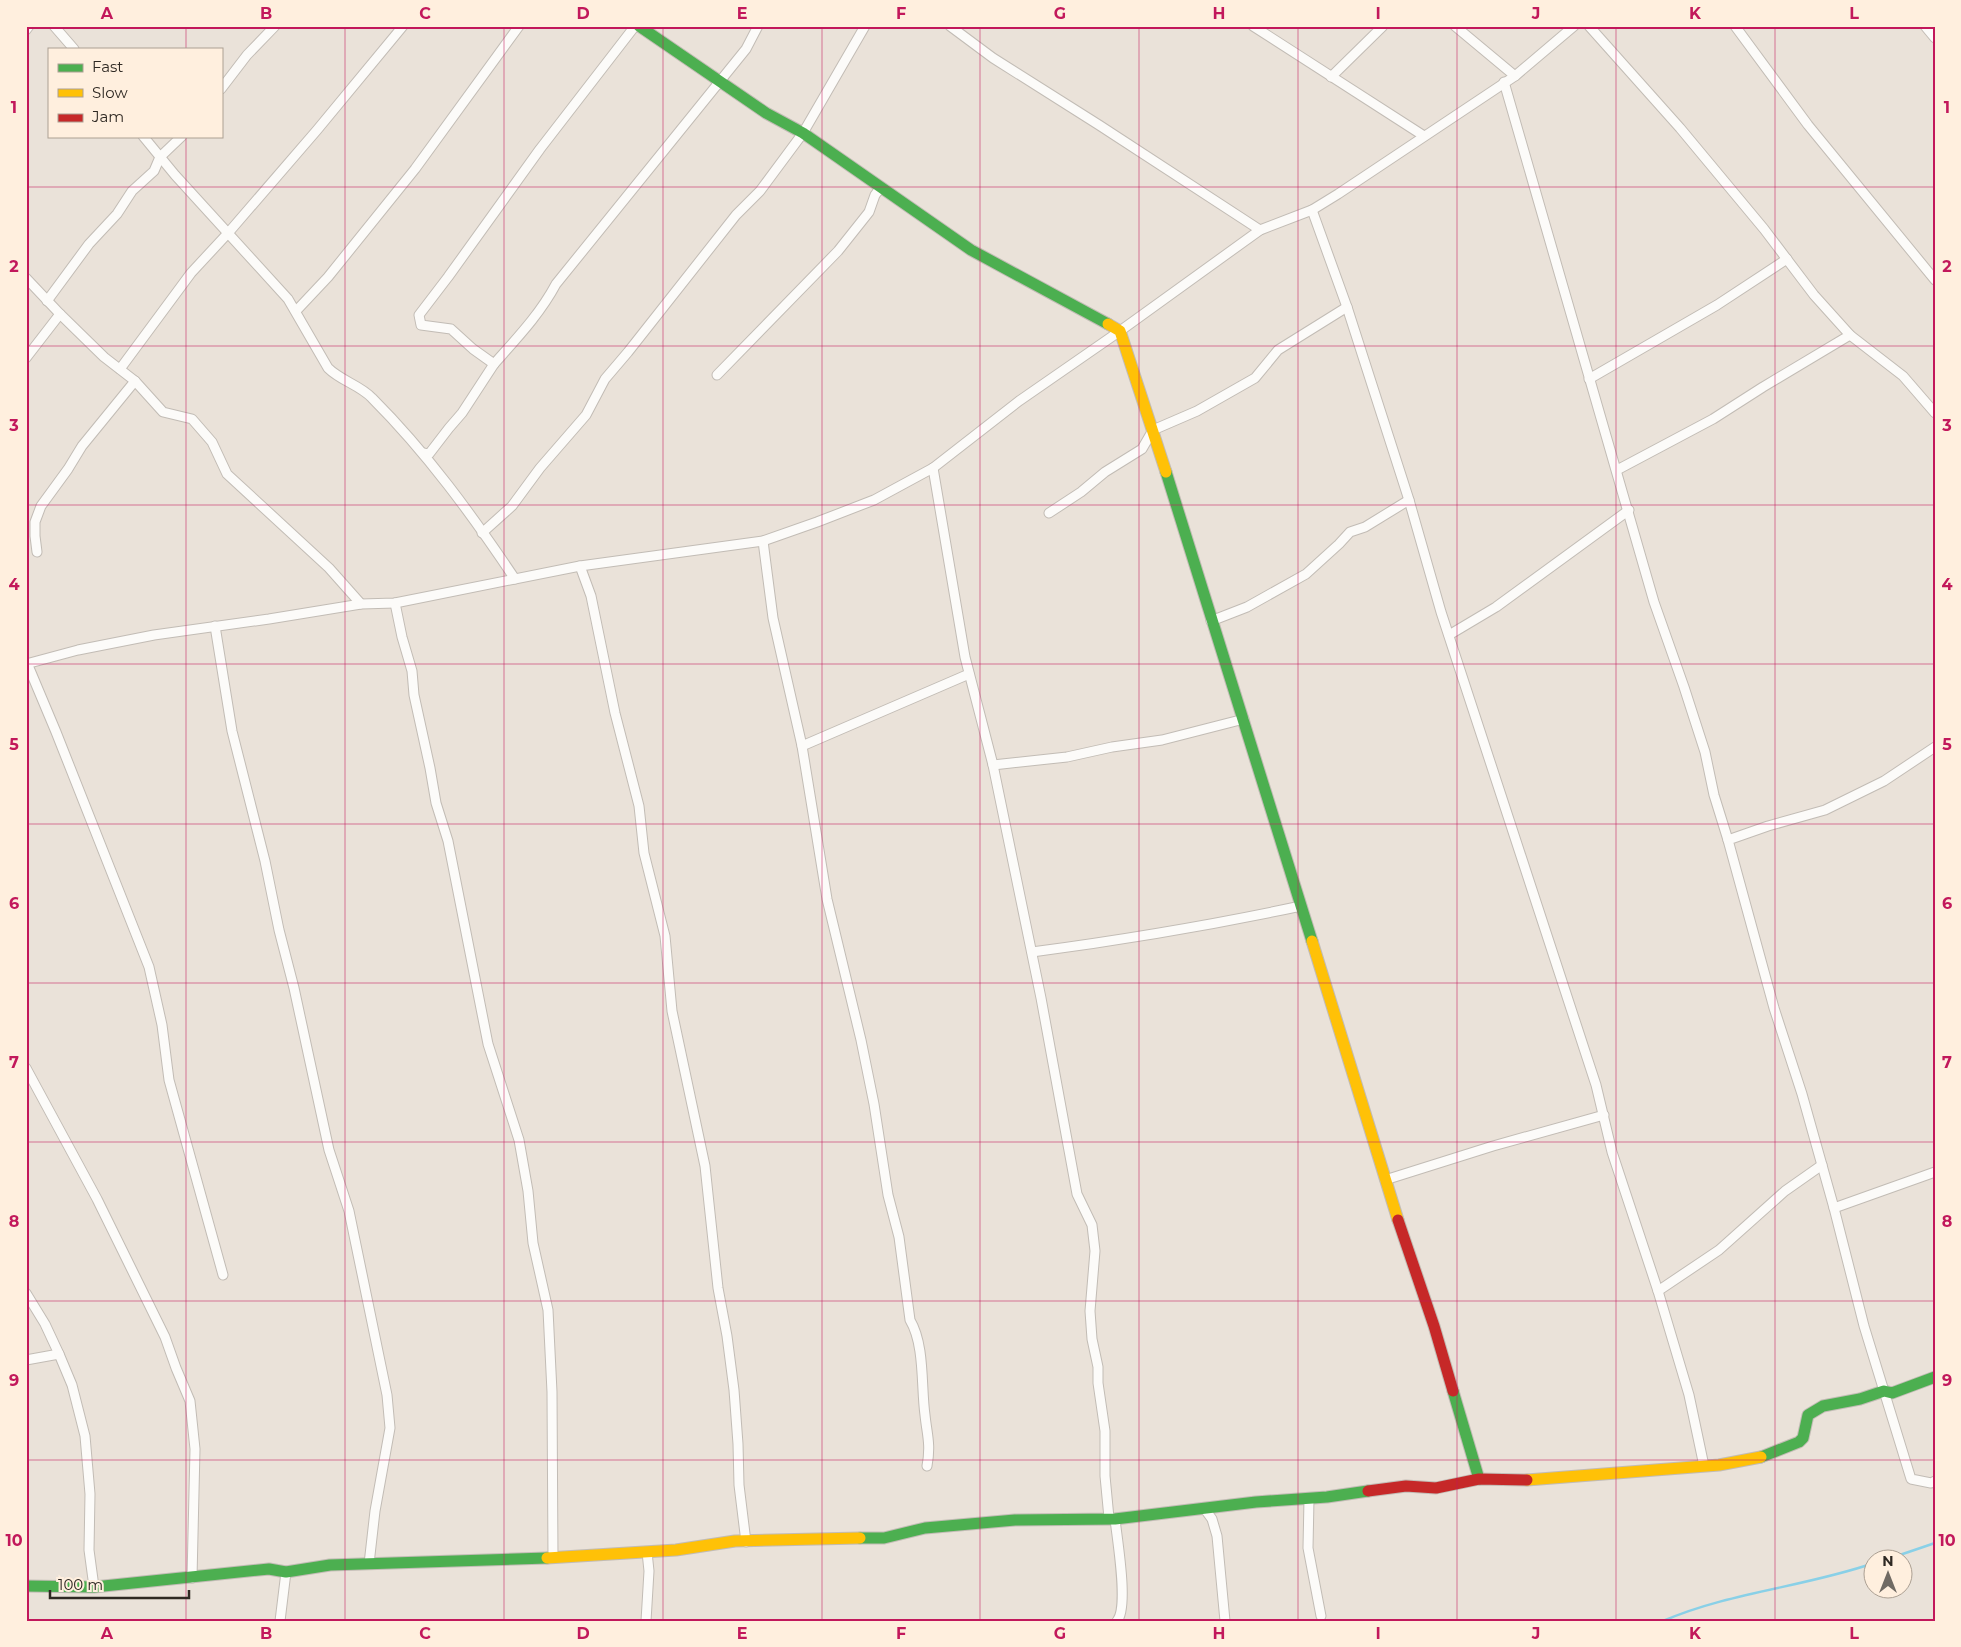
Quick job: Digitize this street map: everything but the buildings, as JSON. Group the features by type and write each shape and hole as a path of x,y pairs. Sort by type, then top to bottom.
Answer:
{"street":[{"path":"26,30 29,26"},
{"path":"54,26 73,48"},
{"path":"222,88 247,55 275,26"},
{"path":"120,369 191,273 324,122 403,26"},
{"path":"296,311 328,276 415,169 519,26"},
{"path":"494,364 473,349 452,329 421,325 419,315 448,278 540,150 636,26"},
{"path":"639,26 766,112 803,132 971,250 1120,331 1191,550 1211,621 1244,719 1386,1180 1434,1326 1479,1479"},
{"path":"423,453 429,454 462,413 494,364 523,331 556,284 746,49 758,26"},
{"path":"482,533 512,506 540,468 586,415 605,379 736,215 760,192 803,132 865,26"},
{"path":"950,26 993,58 1099,124 1260,230"},
{"path":"1253,26 1424,136"},
{"path":"1331,77 1383,26"},
{"path":"1455,26 1515,76"},
{"path":"223,1275 168,1080 162,1025 149,967 56,732 26,664 78,650 154,634 362,604 395,602 580,566 763,541 874,500 933,468 1019,401 1260,230 1312,210 1515,76 1574,26"},
{"path":"1589,26 1680,128 1764,228 1814,295 1850,335 1903,376 1935,413"},
{"path":"1735,26 1808,125 1935,280"},
{"path":"1925,26 1935,38"},
{"path":"1504,82 1654,602 1705,752 1714,795 1774,1008 1802,1094 1834,1208 1854,1291 1911,1479 1930,1483 1935,1481"},
{"path":"145,138 288,299 328,368 334,374 359,387 371,396 423,453 450,487 515,579"},
{"path":"47,301 89,244 117,214 132,191 154,171 160,157 180,138"},
{"path":"717,375 838,251 869,212 875,195 881,187"},
{"path":"1312,210 1348,307 1409,500 1449,635 1592,1076 1604,1115 1612,1152 1658,1291 1689,1395 1704,1466"},
{"path":"1589,379 1717,305 1787,259"},
{"path":"26,278 104,357 135,381 163,412 192,419 212,442 227,474 328,568 362,604"},
{"path":"1049,513 1081,492 1105,472 1142,449 1153,430 1198,411 1255,378 1278,350 1348,307"},
{"path":"26,358 60,314"},
{"path":"1617,470 1713,419 1850,335"},
{"path":"37,552 34,536 35,522 41,506 82,446 135,381"},
{"path":"933,468 944,543 969,674 993,765 1032,952 1077,1194 1092,1225 1095,1250 1090,1311 1092,1339 1098,1367 1098,1383 1105,1431 1105,1476 1121,1564 1121,1613 1117,1621"},
{"path":"1211,621 1247,607 1306,574 1350,532 1365,527 1409,500"},
{"path":"1449,635 1496,606 1628,510"},
{"path":"763,541 773,618 802,746 827,899 861,1040 874,1104 888,1195 899,1238 910,1320 916,1331 924,1385 924,1416 929,1436 930,1451 927,1466"},
{"path":"580,566 590,596 615,713 639,806 644,853 665,936 672,1011 705,1166 718,1288 734,1390 739,1485 746,1542"},
{"path":"395,602 402,637 412,671 416,710 436,803 448,841 488,1044 519,1140 528,1191 533,1243 548,1310 552,1392 553,1558"},
{"path":"215,626 232,731 265,861 329,1150 349,1211 387,1395 390,1428 375,1511 369,1564"},
{"path":"802,746 969,674"},
{"path":"993,765 1067,757 1112,747 1162,740 1244,719"},
{"path":"1728,840 1768,826 1825,810 1884,781 1935,748"},
{"path":"1032,952 1120,940 1301,906"},
{"path":"26,1068 97,1199 165,1337 190,1401 195,1449 192,1578"},
{"path":"1386,1180 1493,1146 1604,1115"},
{"path":"1658,1291 1719,1250 1785,1191 1822,1165"},
{"path":"1834,1208 1935,1172"},
{"path":"26,1293 59,1354 72,1385 85,1436 90,1494 89,1550 94,1586"},
{"path":"26,1360 59,1354"},
{"path":"26,1586 94,1586 192,1578 269,1568 286,1572 330,1565 553,1558 676,1550 734,1541 884,1538 925,1528 1015,1520 1112,1519 1256,1502 1309,1499 1406,1486 1436,1488 1479,1479 1542,1480 1737,1463 1788,1448 1803,1438 1808,1415 1823,1406 1860,1399 1884,1391 1892,1393 1935,1377"},
{"path":"1309,1499 1308,1548 1321,1616"},
{"path":"1204,1508 1212,1519 1216,1536 1226,1621"},
{"path":"646,1621 649,1571 647,1552"},
{"path":"280,1621 286,1572"}],"waterway":[{"path":"1914,1550 1935,1543"},
{"path":"1663,1621 1715,1603 1864,1566"}],"traffic: fast":[{"path":"639,26 766,113 803,133 971,250 1108,324"},
{"path":"1166,472 1312,941"},
{"path":"1761,1457 1799,1442 1803,1438 1808,1415 1823,1406 1860,1399 1884,1391 1892,1393 1935,1377"},
{"path":"1453,1391 1479,1479"},
{"path":"860,1538 884,1538 925,1528 1015,1520 1115,1519 1368,1491"},
{"path":"26,1586 94,1587 269,1569 286,1572 330,1565 547,1558"}],"traffic: slow":[{"path":"1108,324 1120,331 1166,472"},
{"path":"1312,941 1398,1220"},
{"path":"1527,1480 1719,1465 1761,1457"},
{"path":"547,1558 676,1550 735,1541 860,1538"}],"traffic: jam":[{"path":"1398,1220 1434,1326 1453,1391"},
{"path":"1368,1491 1406,1486 1436,1488 1479,1479 1527,1480"}]}
